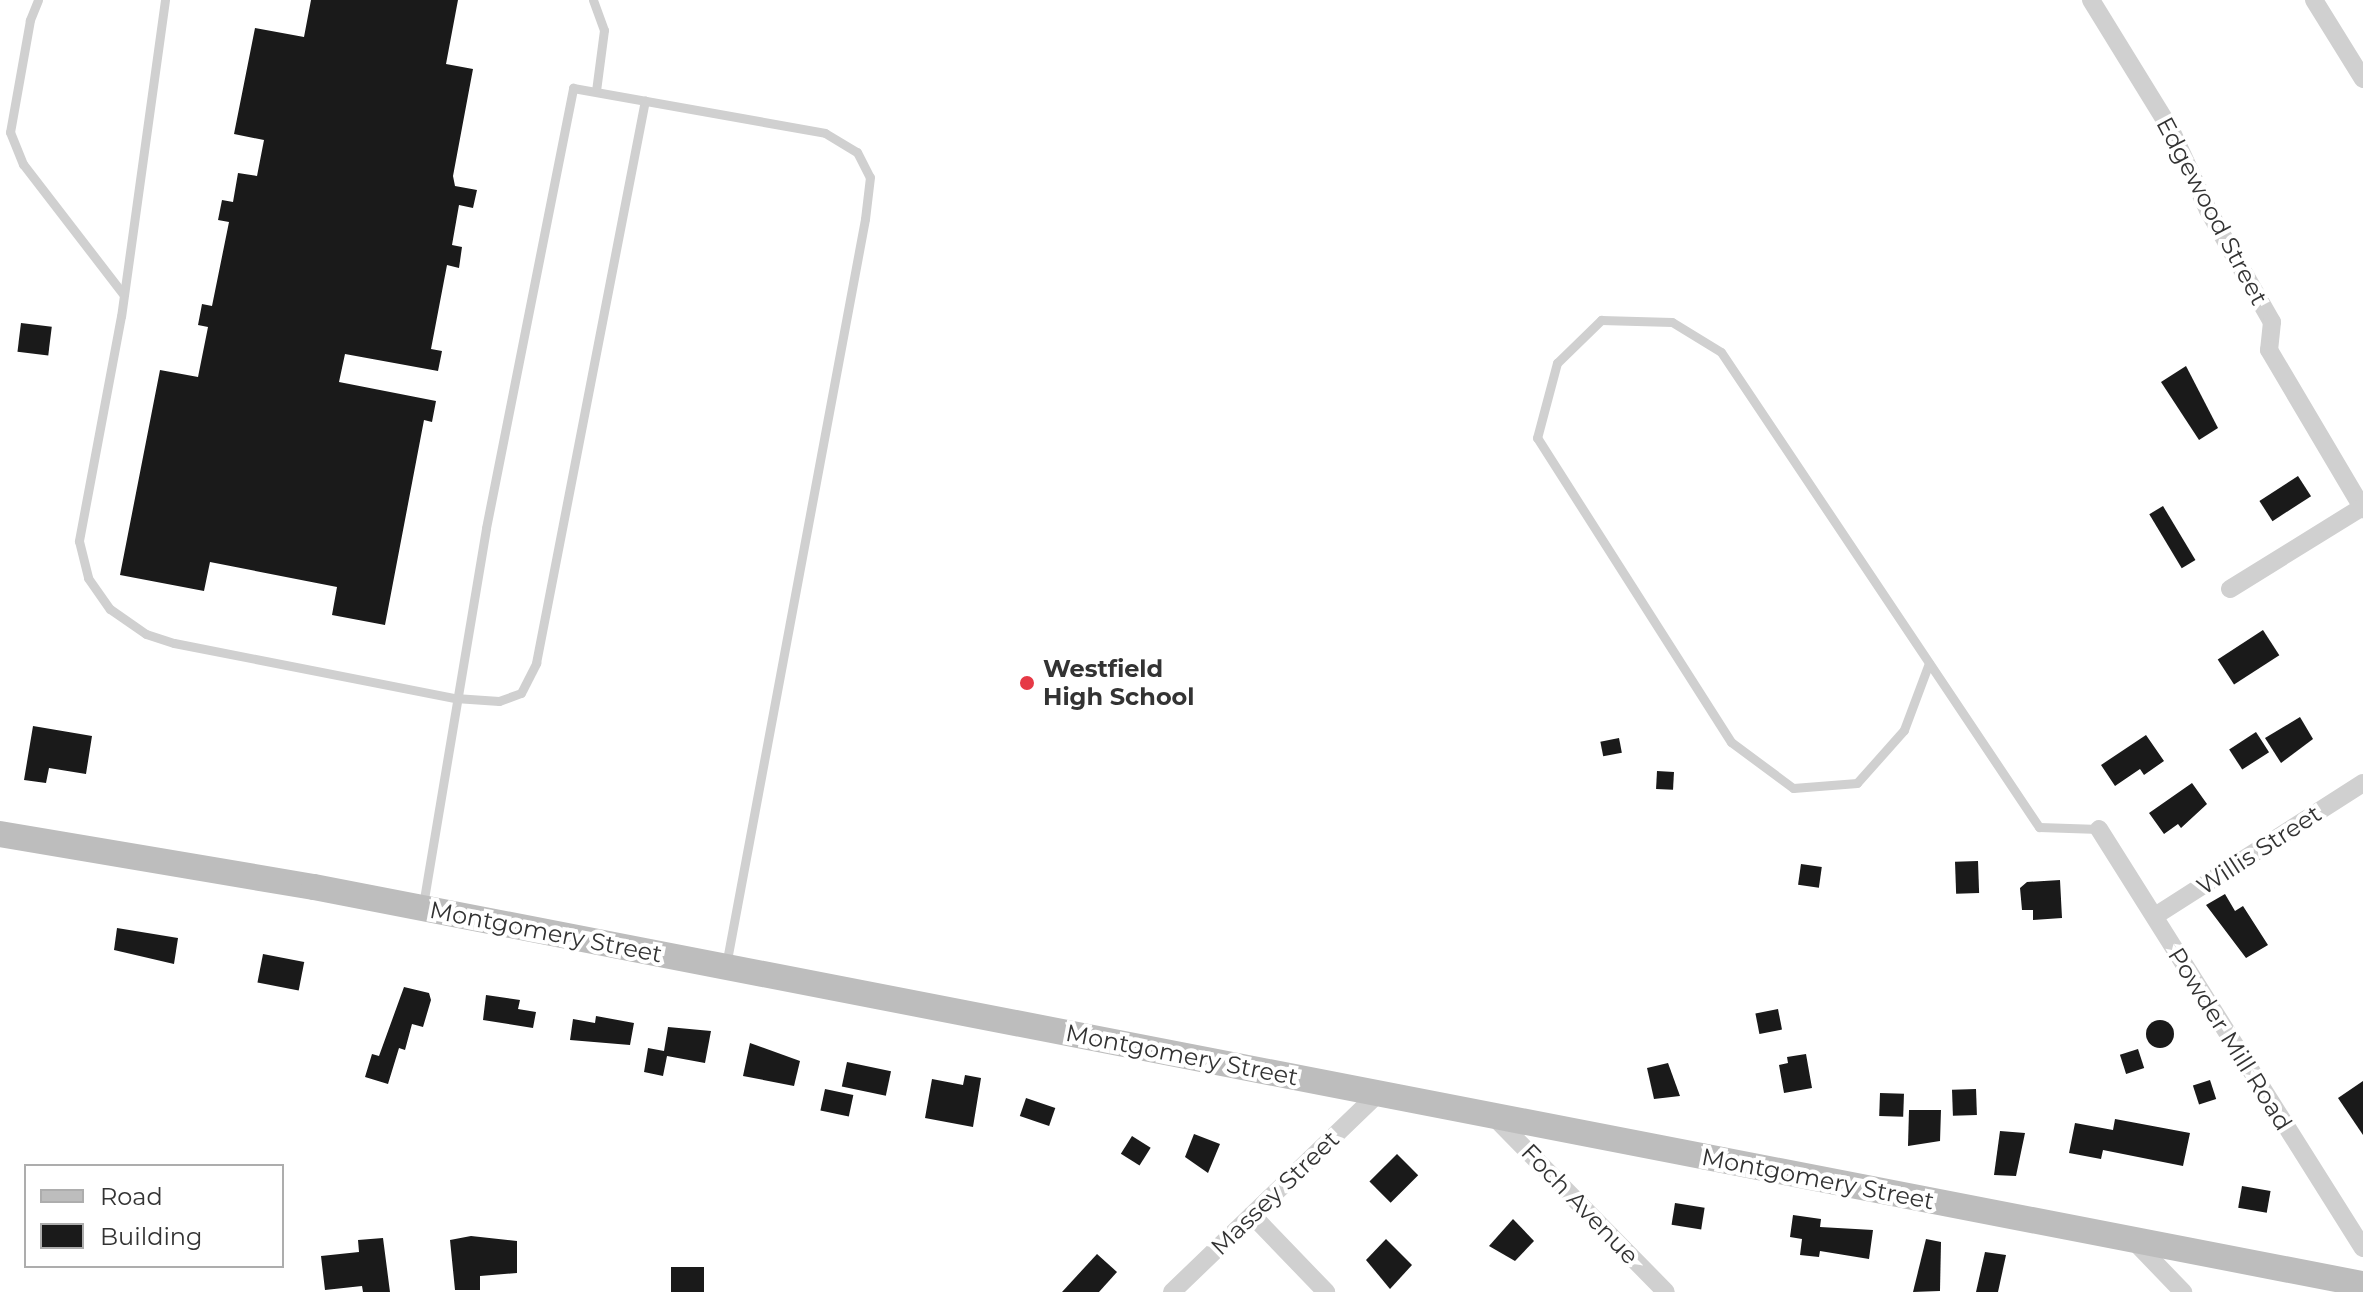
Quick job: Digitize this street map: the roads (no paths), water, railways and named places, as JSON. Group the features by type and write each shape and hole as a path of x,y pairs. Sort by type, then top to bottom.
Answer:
{"main road":[{"name":"Montgomery Street","path":"0,834 422,908 2363,1284"}],"street":[{"name":"Edgewood Street","path":"2091,0 2171,130 2208,210 2272,322 2269,350 2362,508"},
{"path":"2314,0 2363,79"},
{"path":"2230,589 2362,508"},
{"name":"Willis Street","path":"2155,916 2363,783"},
{"name":"Powder Mill Road","path":"2099,829 2363,1248"},
{"name":"Massey Street","path":"1172,1292 1379,1093"},
{"name":"Foch Avenue","path":"1494,1116 1666,1292"},
{"path":"1252,1215 1326,1292"},
{"path":"2132,1239 2183,1292"}],"lane":[{"path":"38,0 30,20 10,132 23,164 124,295"},
{"path":"162,0 124,295 79,541 82,562 98,594 126,622 174,643 455,698 499,701 521,693 536,663 645,100"},
{"path":"593,0 604,30 596,91"},
{"path":"422,908 455,698 573,88 825,133 857,152 870,177 856,275 725,966"},
{"path":"1929,663 1904,730 1857,783 1793,788 1731,742 1537,438 1557,363 1601,320 1672,322 1721,352 2039,827 2099,829"}],"place":[{"name":"Westfield High School","path":"1027,683"}]}
